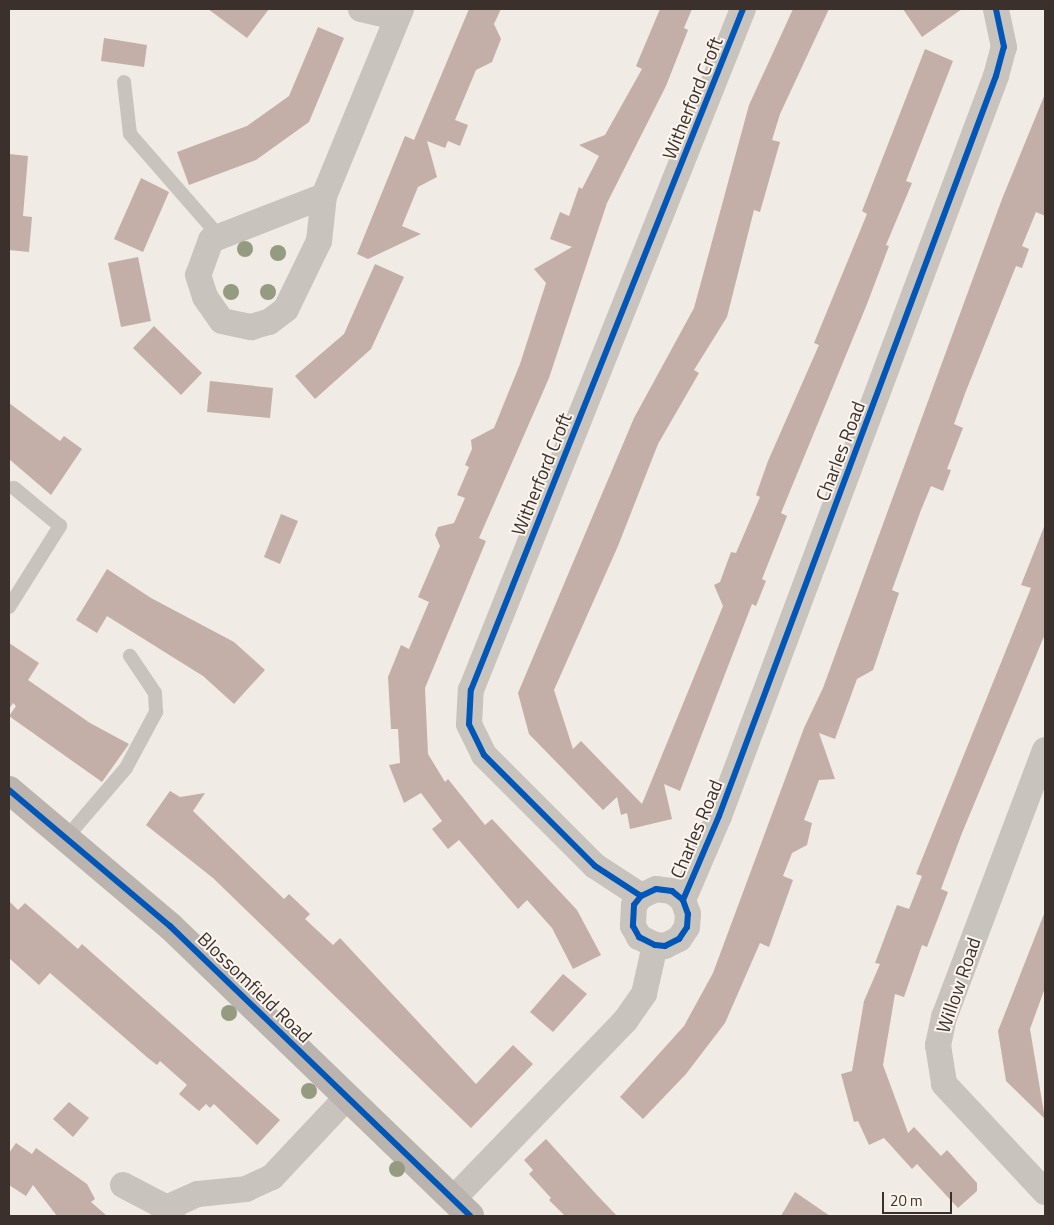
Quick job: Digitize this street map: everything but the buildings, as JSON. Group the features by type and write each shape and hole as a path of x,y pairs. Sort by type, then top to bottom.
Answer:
{"main road":[{"name":"Blossomfield Road","path":"9,790 170,926 462,1208"}],"street":[{"path":"324,196 218,235 211,240 198,275 204,298 222,321 251,327 268,322 286,308 319,241 324,196 399,13 361,9"},
{"name":"Witherford Croft","path":"641,896 595,866 484,755 469,724 471,690 743,9"},
{"name":"Charles Road","path":"682,900 719,816 996,76 1004,47 996,9"},
{"name":"Willow Road","path":"1045,750 944,1017 938,1045 944,1084 1045,1192"},
{"name":"Charles Road","path":"641,896 656,889 672,892 682,900 688,914 687,927 679,939 654,945"},
{"path":"462,1208 625,1021 644,994 654,945 639,937 633,926 634,905 641,896"},
{"path":"123,1185 168,1213 198,1194 246,1189 272,1177 347,1097"}],"lane":[{"path":"124,82 130,134 218,235"},
{"path":"9,607 60,526 14,488"},
{"path":"66,838 126,768 156,712 155,693 130,656"}],"cycle path":[{"path":"641,896 595,866 484,755 469,724 471,690 743,9"},
{"path":"683,900 672,891 656,889 641,896 634,905 633,926 639,937 655,945 665,946 679,939 687,927 688,914 683,900 719,816 996,76 1004,47 996,9"},
{"path":"9,790 170,926 470,1216"}]}
